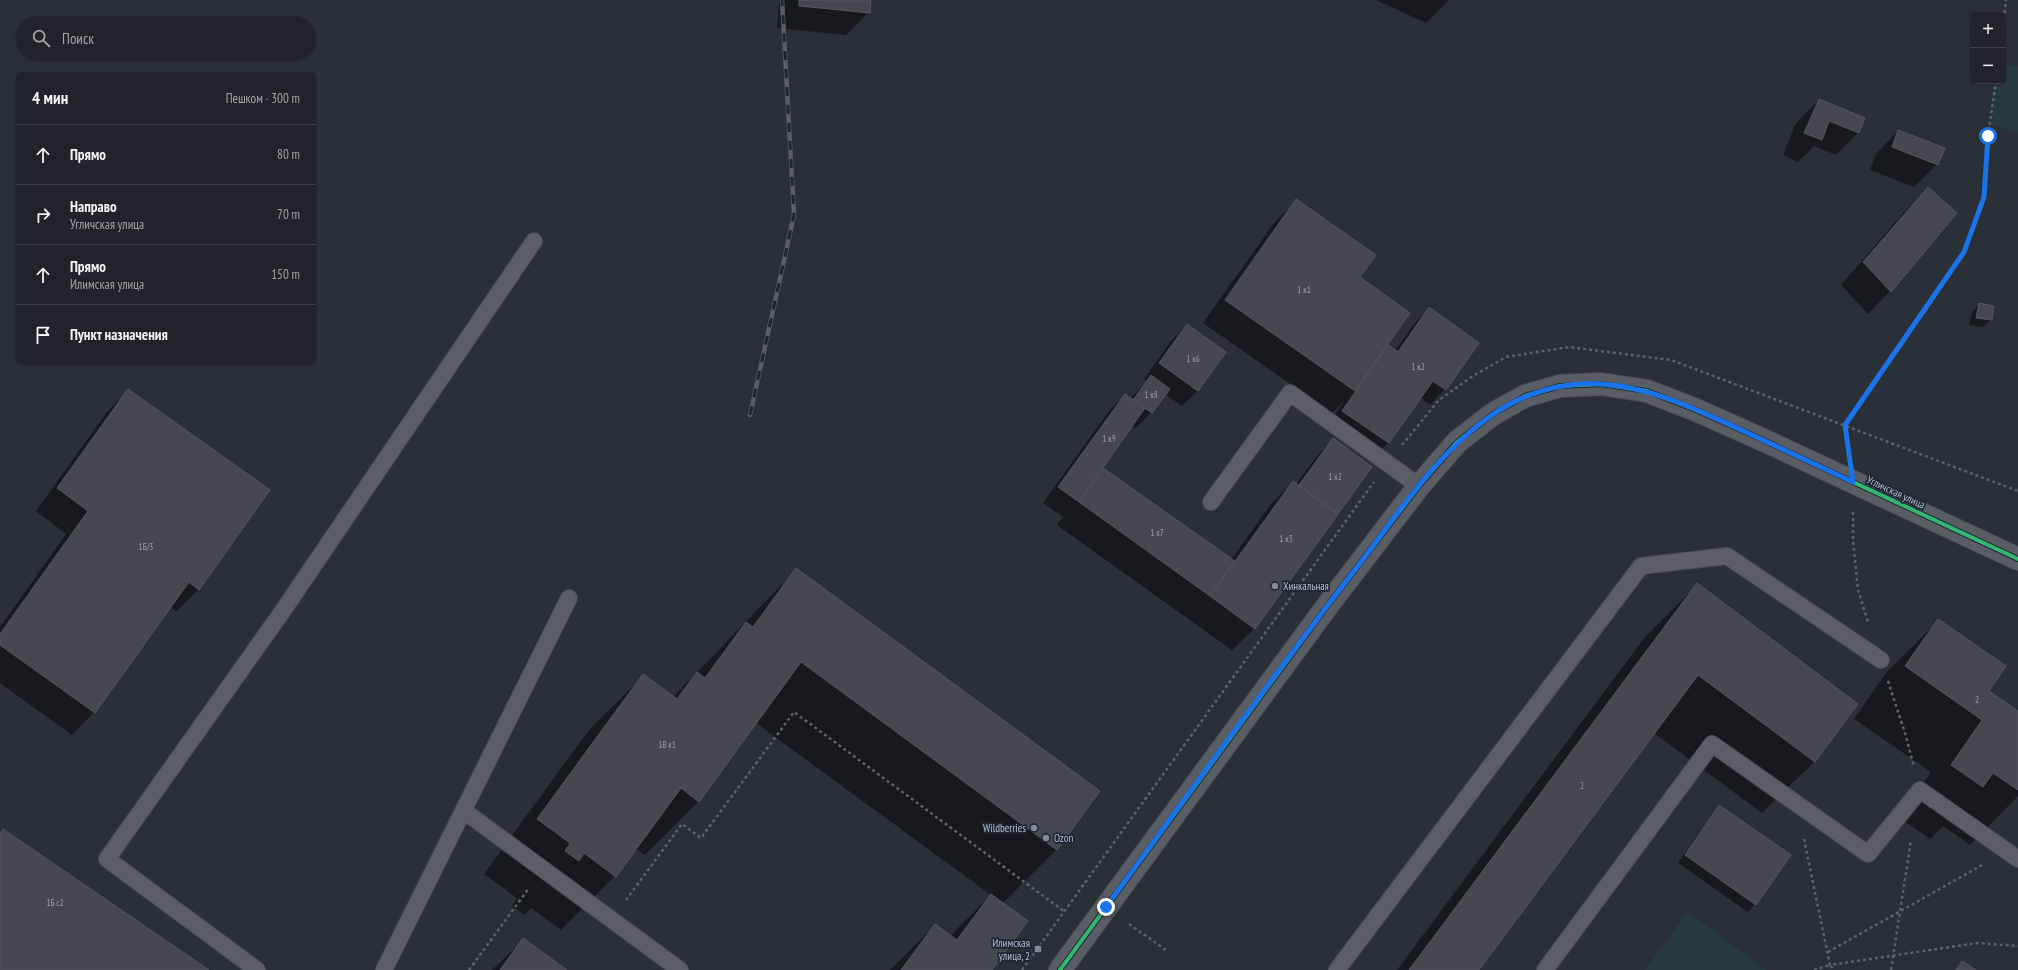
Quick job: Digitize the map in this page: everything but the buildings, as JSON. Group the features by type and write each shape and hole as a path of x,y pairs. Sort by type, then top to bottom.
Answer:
{"street":[{"name":"Угличская улица","path":"1060,970 1320,615 1419,486 1457,442 1493,414 1525,396 1560,386 1601,384 1648,391 1696,410 2018,560"}],"lane":[{"path":"257,970 107,858 282,612 534,241"},
{"path":"1211,502 1290,393 1419,486"},
{"path":"1337,970 1640,566 1727,556 1881,660"},
{"path":"384,970 569,598"},
{"path":"1545,970 1712,744 1868,854 1920,790 2012,855"},
{"path":"464,811 680,970"}],"path":[{"path":"2005,12 2006,0"},
{"path":"1881,660 1858,590 1853,540 1853,482 1845,425 1964,252 1984,197 1988,136 1996,84"},
{"path":"1022,970 1387,464 1439,400 1473,376 1506,357 1569,347 1671,360 2018,491"},
{"path":"612,920 682,824 701,838 794,712 1065,912"},
{"path":"1796,803 1830,965 1834,970"},
{"path":"1828,952 2012,855"},
{"path":"469,970 543,869"},
{"path":"1130,924 1166,950"},
{"path":"1814,970 1830,965 1977,943 2018,946"}],"green space":[{"path":"2006,65 2018,66 2018,133 1988,124 1995,84 2006,84"},
{"path":"1688,912 1766,970 1645,970"}],"railway":[{"path":"750,415 794,215 782,0"}],"cycle path":[{"path":"1060,970 1325,609 1419,486 1457,442 1493,414 1525,396 1560,386 1601,384 1647,391 1696,410 1761,439 2018,559"}],"place":[{"name":"Хинкальная","path":"1275,586"},
{"name":"Wildberries","path":"1034,828"},
{"name":"Ozon","path":"1046,838"},
{"name":"Илимская улица, 2","path":"1038,949"}],"route":[{"path":"1106,907 1325,609 1419,486 1457,442 1493,414 1525,396 1560,386 1601,384 1648,391 1696,410 1853,482 1845,425 1964,252 1984,197 1988,136"}]}
